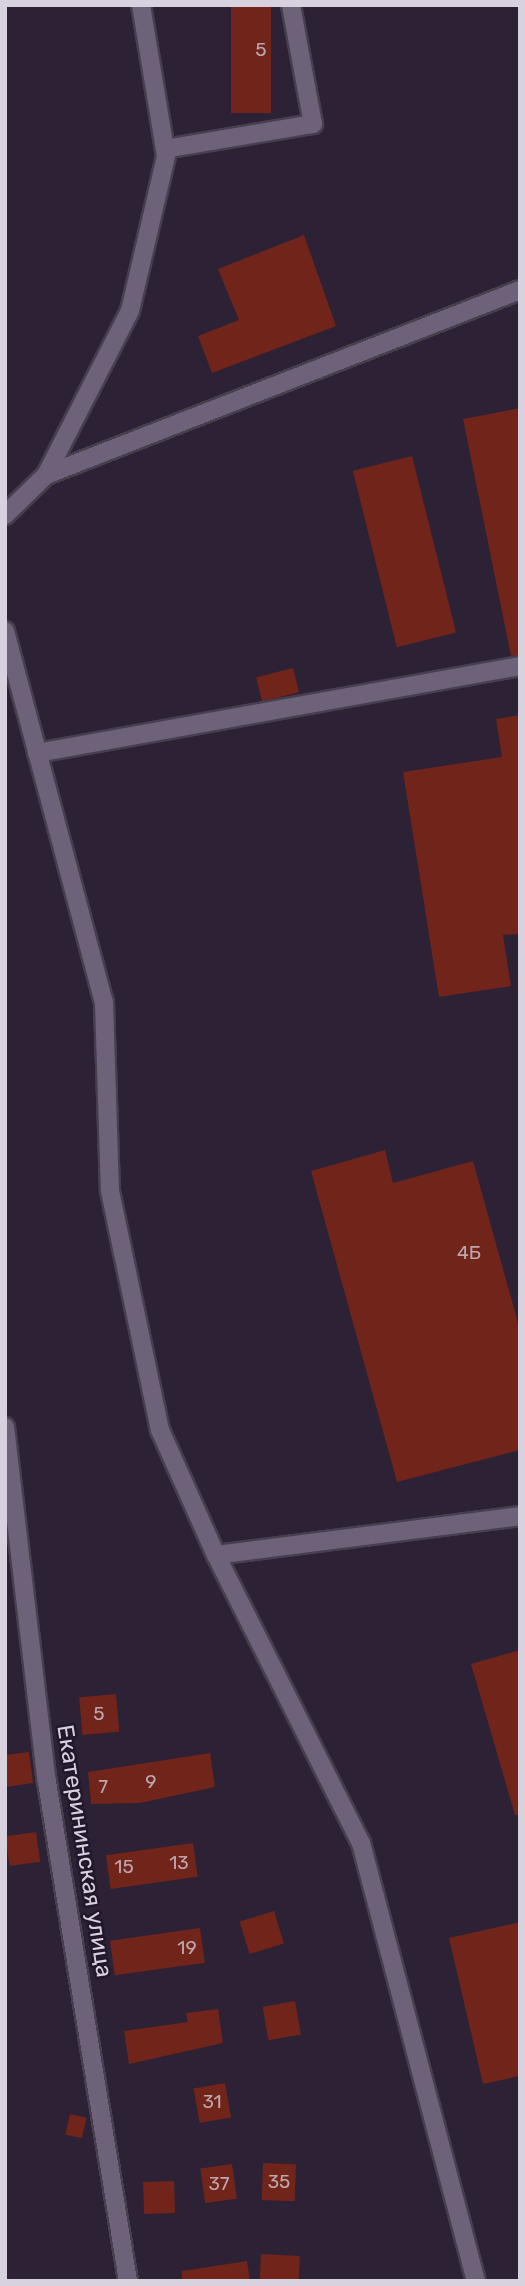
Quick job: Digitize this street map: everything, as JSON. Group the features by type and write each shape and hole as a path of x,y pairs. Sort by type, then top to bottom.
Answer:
{"street":[{"path":"5,515 46,475 130,311 165,149 141,5"},
{"path":"165,149 313,124 291,5"},
{"path":"46,475 520,290"},
{"path":"5,631 104,1002 110,1191 160,1430 216,1555 361,1843 476,2281"},
{"path":"37,753 520,666"},
{"name":"Екатерининская улица","path":"7,1426 47,1782 128,2281"},
{"path":"216,1555 520,1516"}],"building":[{"path":"231,5 271,5 271,113 231,113"},
{"path":"304,235 336,326 212,373 198,336 239,320 218,269"},
{"path":"520,408 520,655 511,656 463,419"},
{"path":"412,456 456,633 397,647 353,471"},
{"path":"293,668 299,692 262,701 256,677"},
{"path":"520,715 520,934 503,935 511,986 439,997 403,772 502,757 496,719"},
{"path":"385,1150 393,1183 473,1161 520,1330 520,1450 397,1482 311,1171"},
{"path":"520,1650 520,1815 515,1815 471,1664"},
{"path":"116,1694 119,1732 82,1735 79,1697"},
{"path":"29,1752 33,1783 5,1787 5,1755"},
{"path":"210,1753 215,1787 140,1803 91,1804 88,1772"},
{"path":"36,1832 40,1862 9,1866 5,1836"},
{"path":"193,1843 198,1877 111,1889 106,1855"},
{"path":"274,1911 284,1944 250,1954 240,1922"},
{"path":"520,1922 520,2076 483,2084 449,1938"},
{"path":"200,1928 205,1963 115,1975 110,1941"},
{"path":"295,2001 301,2034 268,2040 263,2007"},
{"path":"218,2009 223,2043 129,2064 124,2031 188,2022 186,2013"},
{"path":"225,2083 231,2117 200,2123 193,2089"},
{"path":"70,2114 87,2118 82,2138 65,2134"},
{"path":"263,2163 296,2164 295,2201 262,2200"},
{"path":"232,2164 237,2199 205,2203 200,2168"},
{"path":"174,2181 175,2213 144,2214 143,2182"},
{"path":"261,2254 300,2256 299,2281 260,2281"},
{"path":"247,2261 250,2281 182,2281 182,2271"}]}
